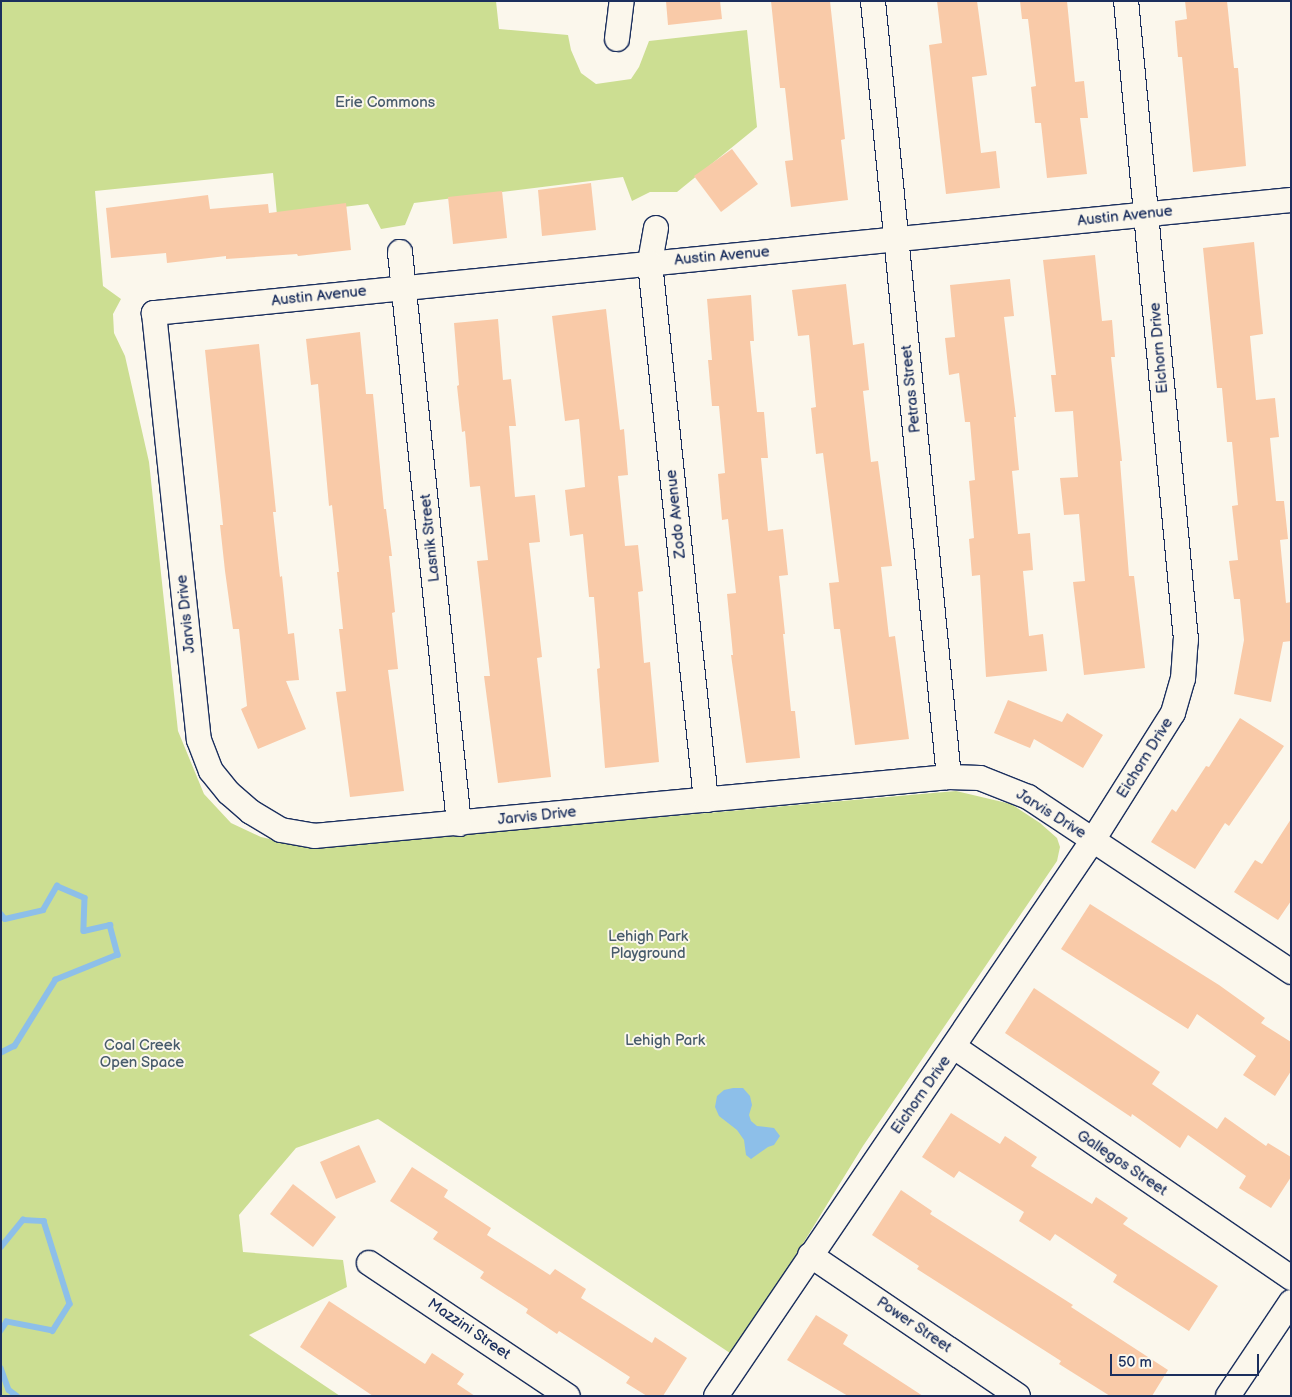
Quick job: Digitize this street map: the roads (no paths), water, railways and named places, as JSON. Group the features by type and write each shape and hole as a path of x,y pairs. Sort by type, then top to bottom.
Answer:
{"street":[{"path":"617,39 622,1"},
{"name":"Petras Street","path":"873,1 949,777"},
{"name":"Eichorn Drive","path":"716,1396 810,1255 954,1048 1093,840 1173,713 1183,679 1186,640 1126,1"},
{"name":"Austin Avenue","path":"154,313 1291,200"},
{"name":"Zodo Avenue","path":"656,228 650,263 706,800"},
{"name":"Lasnik Street","path":"400,252 459,824"},
{"name":"Jarvis Drive","path":"154,313 199,740 211,771 229,792 251,812 281,830 314,836 949,777 980,778 1000,784 1028,797 1291,972"},
{"name":"Gallegos Street","path":"954,1048 1291,1278"},
{"name":"Power Street","path":"810,1255 1018,1396"},
{"name":"Mazzini Street","path":"369,1263 568,1396"},
{"path":"1228,1396 1291,1302"}],"water":[{"path":"743,1088 750,1096 752,1105 749,1115 751,1121 757,1126 774,1128 780,1136 774,1145 751,1159 746,1155 744,1140 737,1130 719,1116 715,1107 717,1096 724,1090"}],"waterway":[{"path":"1,914 5,919 43,910 57,886 85,898 84,931 110,925 118,955 56,980 15,1046 1,1053"},
{"path":"1,1247 23,1220 44,1221 70,1304 53,1331 7,1322 1,1331"},
{"path":"1,1368 9,1390 17,1396"}],"park label":[{"name":"Erie Commons","path":"385,103"},
{"name":"Lehigh Park Playground","path":"648,944"},
{"name":"Lehigh Park","path":"665,1041"},
{"name":"Coal Creek Open Space","path":"142,1054"}]}
